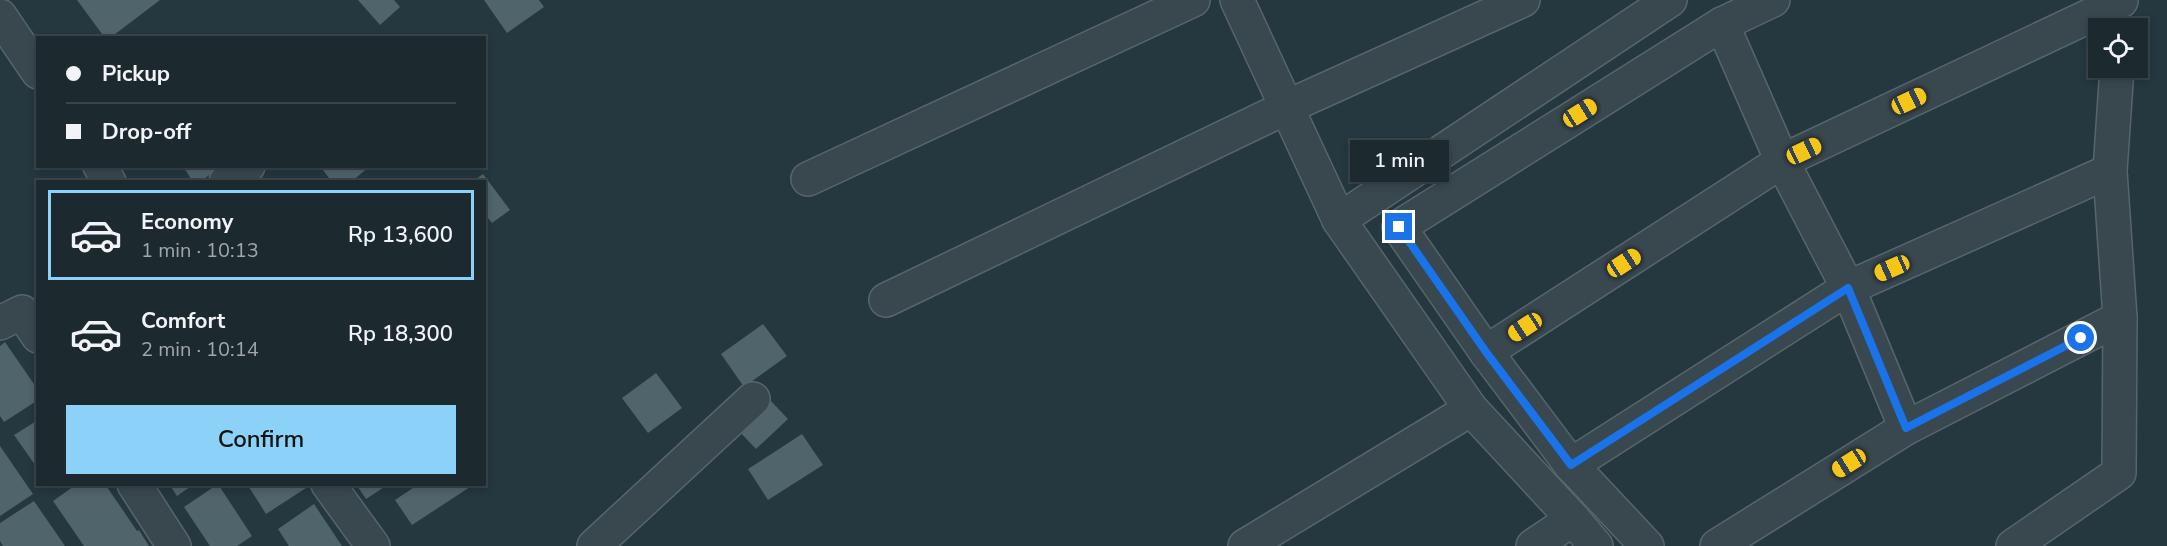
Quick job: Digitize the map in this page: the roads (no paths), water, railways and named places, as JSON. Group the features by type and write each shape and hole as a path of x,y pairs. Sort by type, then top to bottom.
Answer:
{"street":[{"path":"808,179 1193,0"},
{"path":"1237,0 1339,220 1471,409 1574,519 1596,546"},
{"path":"886,300 1287,107 1523,0"},
{"path":"1339,220 1670,0"},
{"path":"1647,546 1571,465 1486,352 1399,227 1722,24 1773,0"},
{"path":"1486,352 1782,161 2121,10"},
{"path":"0,16 36,69"},
{"path":"1722,24 1782,161 1848,288 1906,428"},
{"path":"2013,546 2119,473 2120,318 2110,171 2116,78"},
{"path":"229,180 245,168"},
{"path":"1571,465 1848,288 2110,171"},
{"path":"1717,546 1906,428 2120,318"},
{"path":"594,546 753,399"},
{"path":"1245,546 1471,409"},
{"path":"135,486 174,546"},
{"path":"329,486 373,546"},
{"path":"1533,546 1574,519"}]}
